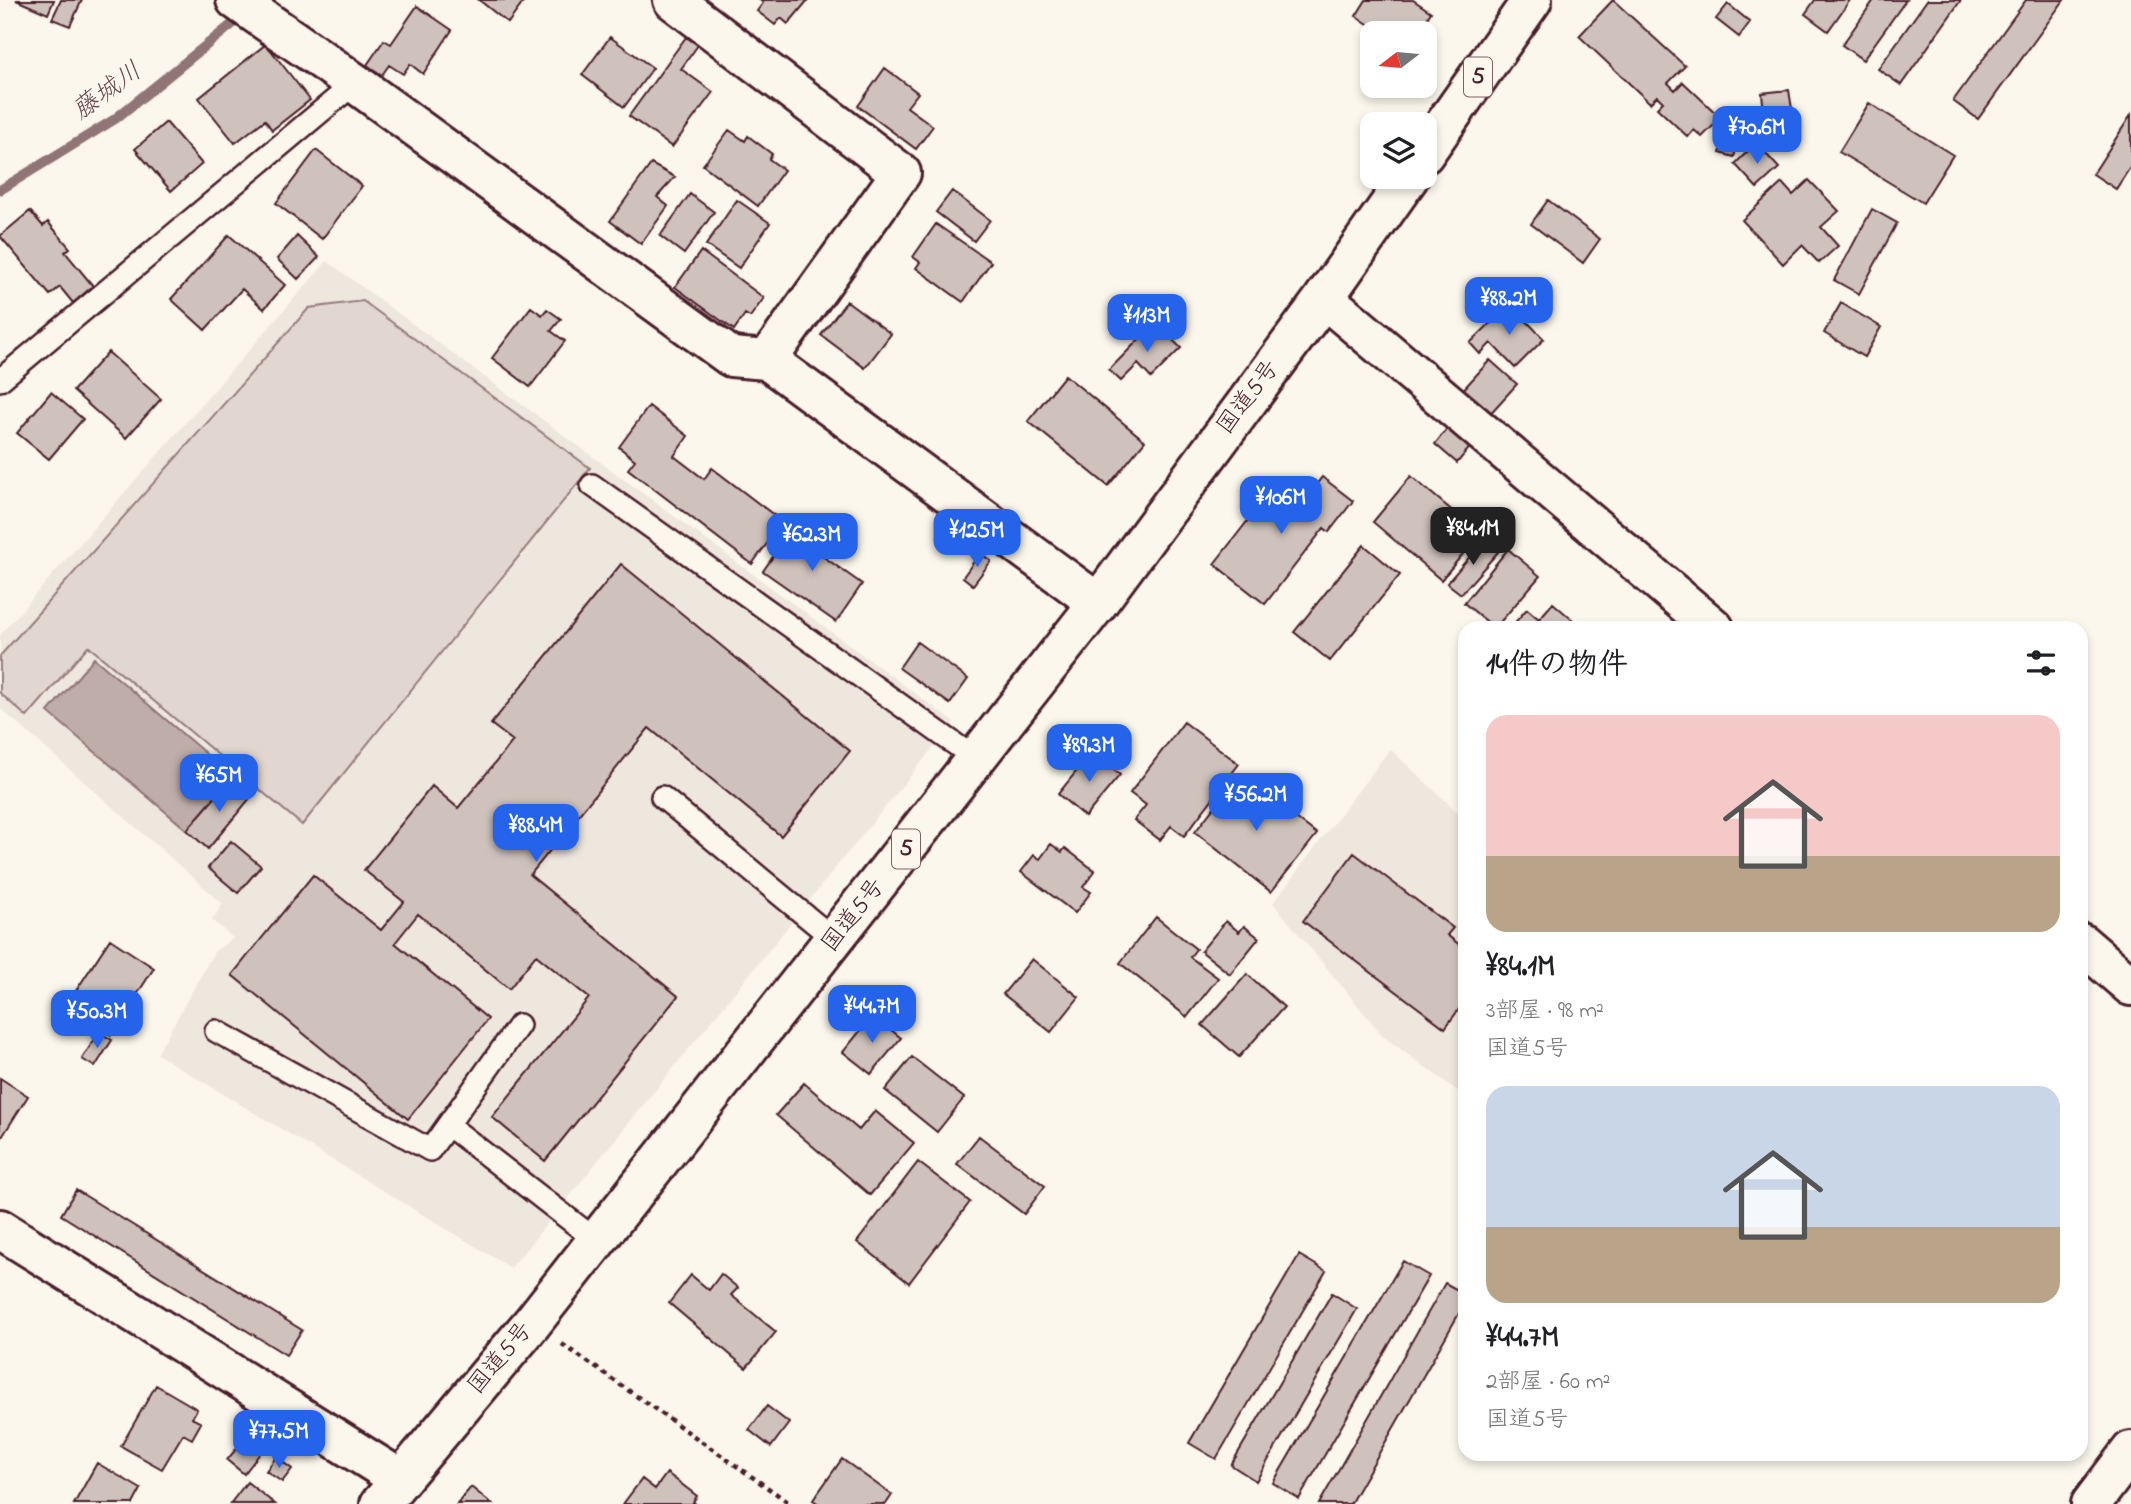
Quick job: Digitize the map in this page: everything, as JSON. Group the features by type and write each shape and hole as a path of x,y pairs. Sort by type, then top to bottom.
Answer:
{"main road":[{"path":"236,0 355,83 731,357 768,360 1098,603"},
{"path":"673,0 901,173 768,360"},
{"name":"5","path":"1437,135 1532,0"},
{"name":"国道5号","path":"390,1492 597,1241 1098,603 1324,298 1401,189"},
{"path":"1324,298 1706,621"},
{"path":"2088,949 2131,986"},
{"path":"0,1229 390,1492"},
{"path":"2091,1504 2131,1451"}],"lane":[{"path":"0,380 355,83"},
{"path":"592,485 976,759"},
{"path":"662,797 835,940"},
{"path":"216,1031 430,1150 519,1025"},
{"path":"448,1125 597,1241"}],"path":[{"path":"531,1323 791,1504"}],"shaded area":[{"path":"327,261 954,722 511,1268 157,1054 214,952 233,938 212,920 223,904 0,708 0,635"},
{"path":"363,301 590,468 302,825 88,646 27,717 0,693 0,656 309,308"},
{"path":"94,658 233,777 187,830 48,712"},
{"path":"1390,749 1458,812 1458,1091 1384,1037 1273,903"}],"building":[{"path":"16,0 54,0 48,14"},
{"path":"61,0 82,0 70,26 52,19"},
{"path":"479,0 525,0 508,23"},
{"path":"760,0 808,0 788,24 781,18 775,25 757,11 763,3"},
{"path":"1366,0 1413,0 1431,12 1425,21 1364,21 1356,16"},
{"path":"1613,0 1685,66 1668,83 1675,90 1683,82 1721,118 1702,137 1694,130 1688,137 1657,108 1663,102 1657,96 1650,103 1579,36"},
{"path":"1815,0 1850,0 1828,31 1805,14"},
{"path":"1874,0 1906,0 1863,60 1842,45"},
{"path":"1927,0 1961,0 1901,85 1878,69"},
{"path":"2026,0 2064,0 1978,119 1953,101"},
{"path":"1728,4 1750,22 1739,37 1716,19"},
{"path":"417,6 452,30 423,74 410,64 403,74 389,65 382,75 367,65 384,40 391,44"},
{"path":"610,37 653,68 624,107 582,75"},
{"path":"686,37 698,45 681,69 713,92 672,147 629,116"},
{"path":"266,44 310,100 272,130 265,120 235,143 199,98"},
{"path":"885,68 918,93 907,107 933,126 916,149 858,106"},
{"path":"1789,90 1792,109 1764,113 1762,93"},
{"path":"1869,103 1953,155 1923,203 1839,152"},
{"path":"2131,115 2131,166 2116,189 2093,174"},
{"path":"166,122 202,164 171,191 135,149"},
{"path":"1729,124 1742,129 1734,157 1720,153"},
{"path":"729,130 745,141 748,136 772,154 769,159 784,170 758,206 703,165"},
{"path":"1756,143 1779,168 1757,188 1735,164"},
{"path":"316,150 362,186 322,239 276,203"},
{"path":"651,164 675,177 657,197 668,206 641,244 610,221"},
{"path":"1809,180 1839,211 1821,227 1838,246 1819,263 1802,245 1783,264 1742,220 1782,183 1793,195"},
{"path":"952,191 990,220 974,241 936,212"},
{"path":"690,194 714,212 684,254 660,236"},
{"path":"737,200 770,223 739,268 706,245"},
{"path":"1548,200 1600,239 1583,263 1531,224"},
{"path":"1872,209 1897,223 1859,294 1834,280"},
{"path":"30,211 43,226 48,222 70,248 65,252 93,286 73,303 60,287 50,295 0,236"},
{"path":"936,224 991,262 963,302 916,268 920,262 913,257"},
{"path":"229,235 285,285 264,309 242,289 205,330 171,299"},
{"path":"297,236 319,257 298,279 277,259"},
{"path":"701,251 764,298 750,317 745,314 734,330 675,287"},
{"path":"847,301 891,334 865,368 821,335"},
{"path":"1841,303 1881,327 1864,357 1824,333"},
{"path":"1510,304 1544,339 1515,368 1491,343 1480,354 1470,343"},
{"path":"531,307 542,315 547,309 561,319 551,331 565,341 530,387 492,358"},
{"path":"1155,323 1181,348 1151,378 1138,364 1121,381 1109,370"},
{"path":"108,352 161,399 126,438 73,391"},
{"path":"1490,360 1517,384 1487,417 1460,393"},
{"path":"1065,375 1145,441 1108,486 1028,421"},
{"path":"51,392 83,419 49,459 17,433"},
{"path":"649,406 688,436 674,456 704,479 712,468 783,522 752,564 628,469 635,460 619,447"},
{"path":"1453,421 1476,440 1457,463 1435,444"},
{"path":"1411,476 1480,534 1441,580 1373,522"},
{"path":"1322,477 1353,501 1329,532 1324,528 1265,604 1214,564 1281,478 1306,498"},
{"path":"798,521 822,538 814,550 862,584 836,622 763,571"},
{"path":"1484,540 1498,552 1461,594 1447,583"},
{"path":"1364,545 1400,575 1330,661 1294,632"},
{"path":"1508,549 1540,576 1501,621 1486,621 1464,603"},
{"path":"980,553 991,561 973,585 963,577"},
{"path":"621,564 850,751 781,836 649,728 530,875 678,996 545,1161 492,1117 589,998 536,955 509,989 418,914 395,943 488,1019 408,1119 232,975 313,875 381,930 404,902 364,870 432,786 458,808 513,741 491,724"},
{"path":"1553,603 1574,621 1516,621 1527,609 1539,619"},
{"path":"917,642 968,679 950,704 899,668"},
{"path":"1184,722 1239,764 1184,836 1171,826 1160,840 1134,820 1146,805 1130,793"},
{"path":"1092,752 1120,775 1085,817 1058,794"},
{"path":"1239,775 1317,834 1271,892 1195,832"},
{"path":"230,780 251,797 208,849 187,830"},
{"path":"231,841 261,866 238,893 208,868"},
{"path":"1051,844 1062,852 1065,848 1095,871 1083,887 1091,892 1075,913 1021,872 1034,855 1040,859"},
{"path":"1354,853 1453,928 1447,935 1458,944 1458,1010 1445,1028 1303,921"},
{"path":"1156,917 1196,949 1190,957 1218,978 1187,1017 1120,963"},
{"path":"1226,921 1239,932 1244,926 1259,938 1230,974 1201,951"},
{"path":"110,939 154,968 111,1035 66,1006"},
{"path":"1032,959 1079,997 1051,1032 1003,994"},
{"path":"1247,974 1284,1007 1239,1057 1202,1025"},
{"path":"873,1015 901,1038 871,1074 843,1052"},
{"path":"99,1032 112,1040 95,1067 82,1059"},
{"path":"912,1057 964,1098 937,1132 885,1090"},
{"path":"0,1078 28,1096 2,1137 0,1135"},
{"path":"804,1083 859,1130 875,1111 914,1143 870,1195 776,1115"},
{"path":"979,1136 1045,1186 1024,1214 957,1164"},
{"path":"918,1162 970,1202 909,1283 857,1242"},
{"path":"76,1190 302,1330 286,1355 61,1215"},
{"path":"1299,1255 1326,1271 1216,1459 1189,1443"},
{"path":"1403,1261 1429,1276 1299,1499 1273,1483"},
{"path":"721,1274 738,1288 731,1295 776,1332 746,1368 669,1303 691,1275 709,1290"},
{"path":"1445,1283 1458,1290 1458,1315 1350,1504 1319,1504"},
{"path":"1332,1293 1357,1309 1256,1481 1231,1465"},
{"path":"156,1385 197,1409 192,1418 201,1423 192,1439 183,1434 162,1469 121,1446"},
{"path":"767,1406 789,1423 771,1447 749,1430"},
{"path":"245,1438 261,1452 244,1474 227,1460"},
{"path":"276,1457 292,1469 282,1482 266,1471"},
{"path":"842,1459 892,1495 886,1504 819,1504 813,1500"},
{"path":"97,1463 141,1489 133,1504 74,1504"},
{"path":"667,1473 697,1496 693,1502 696,1504 623,1504 642,1479 655,1489"},
{"path":"247,1482 275,1504 230,1504"},
{"path":"471,1487 492,1504 457,1504"}],"waterway":[{"name":"藤城川","path":"0,190 115,119 235,22"}]}
